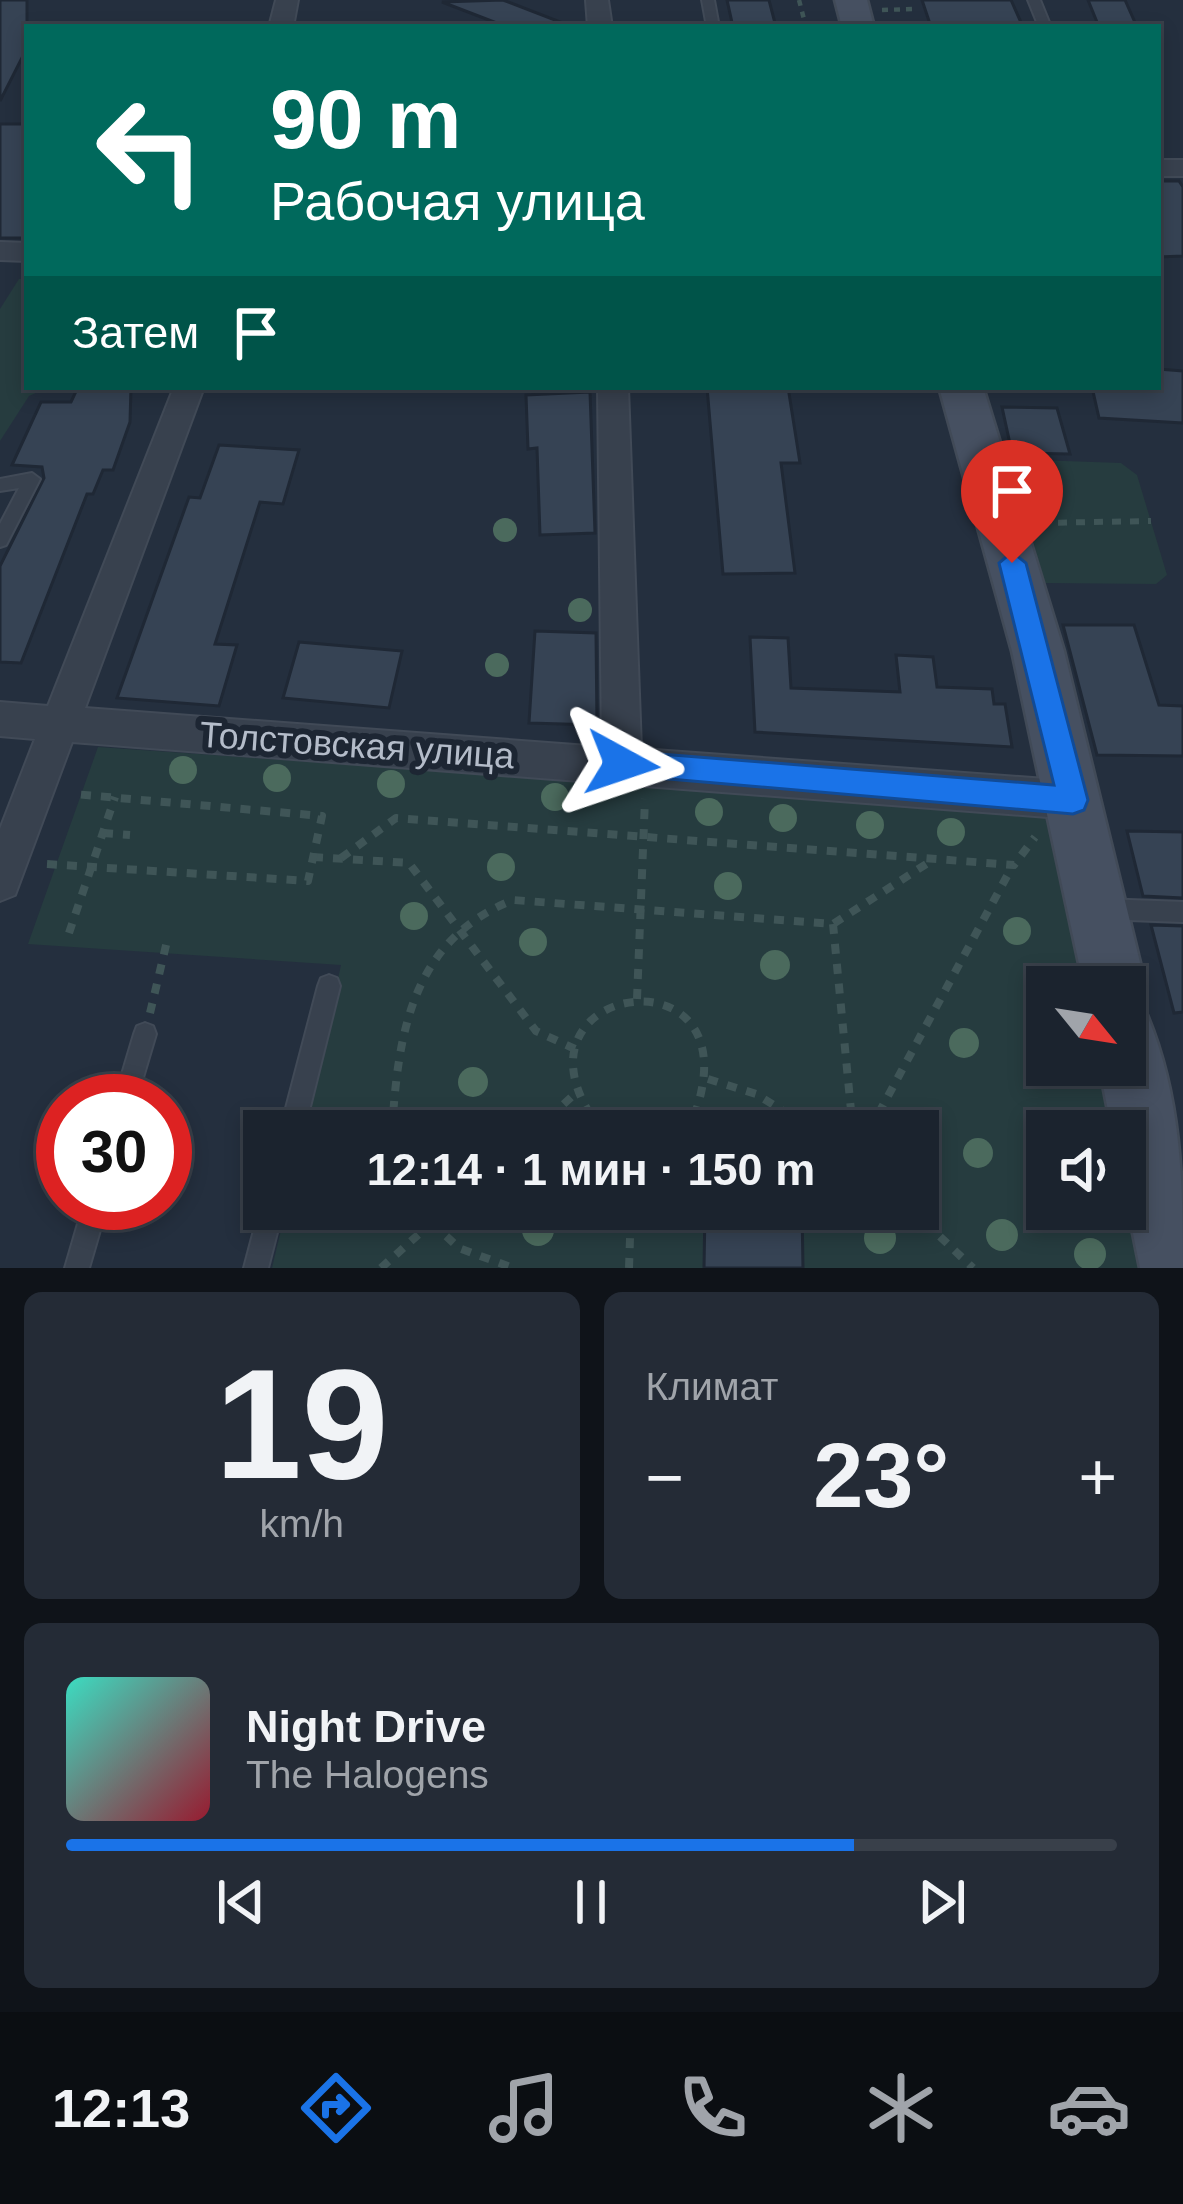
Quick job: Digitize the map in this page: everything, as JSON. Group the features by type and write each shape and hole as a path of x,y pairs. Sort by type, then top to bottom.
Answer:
{"main road":[{"path":"962,390 1038,651 1059,812 1097,909 1110,966"},
{"path":"1137,1086 1174,1236"}],"street":[{"path":"0,881 188,390"},
{"path":"613,390 634,777"},
{"name":"Толстовская улица","path":"0,718 1059,812"}],"lane":[{"path":"0,485 32,479 0,540"},
{"path":"1097,909 1183,912"},
{"path":"297,1110 329,986"},
{"path":"133,1074 145,1034"},
{"path":"77,1268 88,1230"},
{"path":"256,1268 266,1230"}],"path":[{"path":"859,12 914,10"},
{"path":"1034,523 1151,520"},
{"path":"634,777 643,837 637,999"},
{"path":"47,864 308,881 322,816 74,794"},
{"path":"69,933 115,797"},
{"path":"880,1110 1014,865 1059,812"},
{"path":"341,858 396,818 1014,865"},
{"path":"103,833 130,835"},
{"path":"313,857 409,863 536,1031 575,1049"},
{"path":"395,1110 404,1033 433,956 486,907 513,900 833,924 934,859"},
{"path":"833,924 851,1110"},
{"path":"145,1034 167,941"},
{"path":"589,1110 578,1092 575,1049 593,1015 623,998 658,1000 688,1018 707,1048 709,1091 699,1110"},
{"path":"708,1079 756,1094 782,1110"},
{"path":"558,1110 578,1092"},
{"path":"381,1268 424,1230"},
{"path":"434,1230 456,1246 513,1268"},
{"path":"629,1268 630,1230"},
{"path":"933,1230 973,1268"}],"green space":[{"path":"19,279 24,279 24,390 42,390 29,396 0,441 0,309"},
{"path":"1012,459 1121,463 1137,475 1167,575 1156,584 1044,583"},
{"path":"98,747 1059,814 1090,966 1026,966 1026,1086 1114,1086 1119,1110 1026,1110 1026,1230 1143,1230 1151,1268 272,1268 281,1230 939,1230 939,1110 309,1110 341,965 28,944"}],"building":[{"path":"0,0 27,0 24,54 0,101"},
{"path":"503,0 565,24 499,24 442,2"},
{"path":"727,0 769,0 775,24 732,24"},
{"path":"922,0 1011,0 1022,24 930,24"},
{"path":"1088,0 1125,0 1136,24 1098,24"},
{"path":"0,124 24,124 24,238 0,238"},
{"path":"1161,181 1179,181 1183,187 1183,256 1161,257"},
{"path":"1161,369 1183,371 1183,423 1099,418 1093,390 1161,390"},
{"path":"77,390 131,390 130,422 113,470 103,470 93,494 87,494 21,663 0,662 0,566 44,478 42,467 12,465 41,402 71,402"},
{"path":"707,390 788,390 800,463 781,463 795,573 723,574"},
{"path":"590,392 595,533 540,535 537,448 528,449 526,395"},
{"path":"1002,407 1057,408 1070,454 1012,453"},
{"path":"219,445 299,450 283,504 260,502 215,644 237,645 219,706 117,698 189,497 200,498"},
{"path":"1063,625 1134,625 1159,705 1183,706 1183,756 1097,755"},
{"path":"535,631 596,633 597,725 529,723"},
{"path":"750,637 788,638 791,688 900,692 896,655 933,657 937,687 992,689 994,704 1005,704 1012,747 755,732"},
{"path":"299,642 402,651 389,708 283,698"},
{"path":"1127,831 1183,832 1183,898 1143,896"},
{"path":"1151,925 1183,926 1183,1012 1174,1013"},
{"path":"705,1230 802,1230 803,1268 704,1268"}],"route":[{"path":"622,764 1073,800 1012,563"}]}
